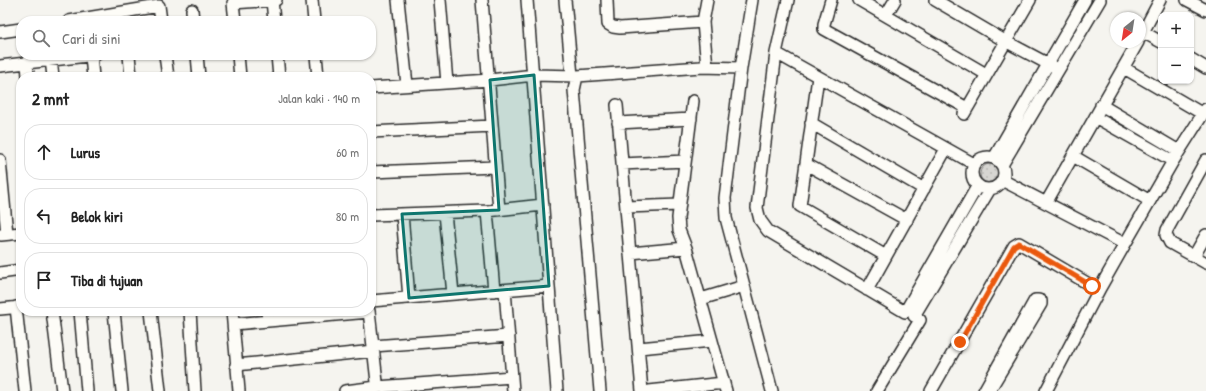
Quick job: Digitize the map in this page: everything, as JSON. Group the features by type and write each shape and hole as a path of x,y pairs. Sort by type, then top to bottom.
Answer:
{"street":[{"path":"272,0 274,16"},
{"path":"234,16 233,3 276,0"},
{"path":"312,0 314,16"},
{"path":"398,0 407,85"},
{"path":"440,0 447,83"},
{"path":"482,0 490,80 499,210"},
{"path":"527,0 534,75 557,391"},
{"path":"565,0 574,76 600,391"},
{"path":"607,0 608,24 613,27 620,28 703,22"},
{"path":"707,0 703,22 707,67"},
{"path":"752,0 741,68 725,198 726,218 772,391"},
{"path":"788,0 776,53 757,208 760,220 768,231 913,316"},
{"path":"830,0 824,29 965,111 1006,41 1025,2"},
{"path":"859,0 986,74"},
{"path":"886,15 895,0"},
{"path":"935,0 1059,70"},
{"path":"998,162 1048,64 1085,0"},
{"path":"998,162 1059,70 1100,0"},
{"path":"1146,27 1160,0"},
{"path":"1187,0 1206,10"},
{"path":"99,16 159,6 160,16"},
{"path":"0,32 16,30"},
{"path":"1146,36 1158,41"},
{"path":"1046,203 1135,48"},
{"path":"776,53 974,164"},
{"path":"0,66 43,60"},
{"path":"51,60 52,72"},
{"path":"91,60 93,72"},
{"path":"129,60 131,72"},
{"path":"166,60 167,72"},
{"path":"197,60 199,72"},
{"path":"238,60 240,72"},
{"path":"277,60 279,72"},
{"path":"316,60 318,72"},
{"path":"1194,61 1206,68"},
{"path":"27,62 28,72"},
{"path":"376,88 490,80 534,75 574,76 707,67 741,68"},
{"path":"1046,391 1100,288 1150,200 1179,151 1205,112 1124,68"},
{"path":"818,77 800,206 886,256"},
{"path":"649,391 725,387 701,298 679,230 679,204 693,101"},
{"path":"617,105 642,391"},
{"path":"1101,105 1179,151"},
{"path":"1095,117 1173,161"},
{"path":"618,123 690,119"},
{"path":"812,123 924,189"},
{"path":"376,132 492,126"},
{"path":"867,290 946,149"},
{"path":"1072,156 1150,200"},
{"path":"913,316 990,189 999,184 1002,180 1004,170 998,162 983,157 974,164 972,174 973,180 985,189 990,189"},
{"path":"0,160 4,235 16,234"},
{"path":"1206,160 1167,230 1166,235 1170,243 1206,263"},
{"path":"622,164 685,161"},
{"path":"806,164 907,220"},
{"path":"376,172 495,167"},
{"path":"1002,180 1125,244"},
{"path":"877,391 978,185"},
{"path":"626,207 679,204"},
{"path":"376,215 487,211 543,205"},
{"path":"487,211 494,291"},
{"path":"445,213 453,294"},
{"path":"402,214 409,298"},
{"path":"1194,256 1206,235"},
{"path":"932,391 1017,243 1092,286 1100,288"},
{"path":"630,253 686,248"},
{"path":"0,273 16,271"},
{"path":"376,306 409,298 549,286"},
{"path":"701,298 744,286"},
{"path":"506,290 513,391"},
{"path":"984,391 1035,300 1040,300 1041,304 989,391"},
{"path":"0,309 16,307"},
{"path":"19,316 25,391"},
{"path":"53,316 62,391"},
{"path":"80,316 87,391"},
{"path":"114,316 122,391"},
{"path":"152,316 160,391"},
{"path":"190,316 195,391"},
{"path":"233,316 239,391"},
{"path":"234,324 268,316"},
{"path":"371,316 378,389"},
{"path":"236,365 373,348 509,336"},
{"path":"639,348 712,341"},
{"path":"345,391 512,377"}],"highlighted area":[{"path":"534,75 549,286 409,298 402,214 499,210 490,80"}],"shaded area":[{"path":"986,164 994,164 1000,170 1000,178 994,184 986,184 980,178 980,170"}],"route":[{"path":"960,342 1017,243 1092,286"}]}
